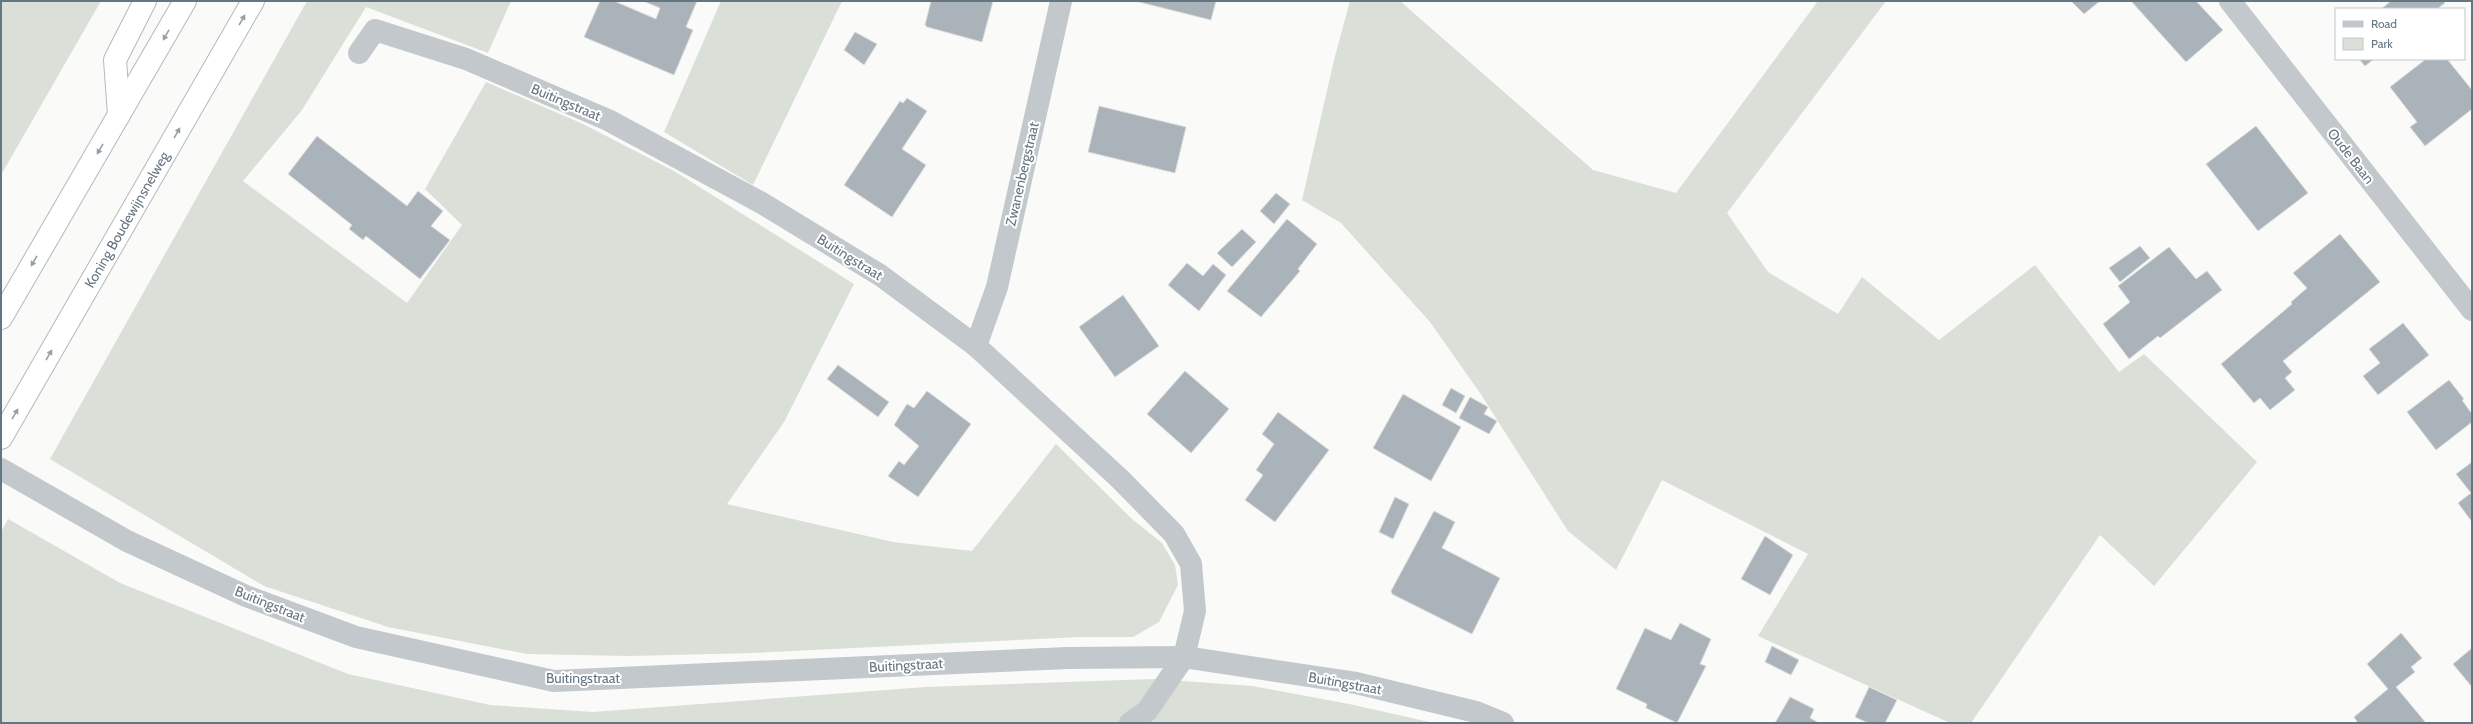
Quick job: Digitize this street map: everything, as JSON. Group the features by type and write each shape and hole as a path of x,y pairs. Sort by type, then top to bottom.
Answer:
{"highway":[{"path":"119,115 116,60 145,1"},
{"path":"1,318 186,1"},
{"name":"Koning Boudewijnsnelweg","path":"1,438 253,1"}],"street":[{"name":"Zwanenbergstraat","path":"976,346 997,287 1061,1"},
{"name":"Oude Baan","path":"2230,1 2472,310"},
{"name":"Buitingstraat","path":"359,53 375,30 466,59 608,120 760,202 880,275 976,346 1120,479 1174,534 1191,564 1195,612 1184,657"},
{"name":"Buitingstraat","path":"1,469 127,541 246,596 356,637 554,681 1068,658 1184,657 1356,683 1476,712 1503,723"},
{"path":"1130,723 1147,711 1184,657"}],"green space":[{"path":"1,1 101,1 1,175"},
{"path":"307,1 511,1 488,53 366,7 302,110 243,181 407,303 462,225 425,189 486,82 583,124 674,171 854,284 784,422 727,504 893,542 972,551 1056,444 1132,519 1162,543 1175,565 1178,585 1159,622 1133,637 1079,637 753,653 629,656 527,654 388,627 264,586 50,459"},
{"path":"721,1 842,1 753,185 664,132"},
{"path":"1350,1 1400,1 1593,170 1676,193 1818,1 1886,1 1727,213 1768,272 1838,314 1862,277 1939,340 2035,265 2119,372 2144,354 2257,462 2154,586 2100,535 1971,723 1950,723 1758,636 1808,554 1662,480 1616,570 1568,531 1480,393 1430,322 1341,223 1302,200 1334,60"},
{"path":"8,519 120,583 348,674 490,705 593,712 926,687 1155,679 1252,686 1349,704 1434,723 1,723 1,532"}],"building":[{"path":"600,1 614,1 656,19 660,8 643,1 697,1 686,27 693,30 674,75 584,37"},
{"path":"931,1 993,1 982,42 927,27 925,25"},
{"path":"1135,1 1216,1 1211,20"},
{"path":"2071,1 2100,1 2084,14"},
{"path":"2131,1 2196,1 2223,30 2186,62"},
{"path":"2391,1 2443,1 2445,3 2438,8 2382,8"},
{"path":"855,32 877,44 864,65 844,50"},
{"path":"2360,60 2373,60 2365,66"},
{"path":"2425,60 2448,60 2472,90 2472,109 2425,146 2410,127 2417,122 2390,87"},
{"path":"907,98 927,111 902,149 926,165 892,217 844,185 900,101 903,103"},
{"path":"1099,106 1186,127 1175,173 1088,152"},
{"path":"2256,126 2308,193 2258,231 2206,164"},
{"path":"317,136 407,206 418,191 443,211 431,226 450,240 420,279 366,236 363,240 349,229 352,225 288,174"},
{"path":"1276,193 1290,204 1274,224 1260,211"},
{"path":"1287,219 1317,244 1298,269 1300,271 1261,317 1227,291"},
{"path":"1242,229 1256,242 1232,267 1217,253"},
{"path":"2340,234 2380,282 2283,361 2292,372 2285,378 2295,390 2270,410 2260,398 2254,403 2221,364 2292,304 2291,302 2307,288 2293,273"},
{"path":"2140,246 2150,258 2120,282 2109,268"},
{"path":"2169,247 2196,279 2207,271 2222,290 2160,338 2158,336 2129,359 2103,324 2130,302 2118,286"},
{"path":"1187,263 1203,276 1213,264 1226,275 1199,311 1168,285"},
{"path":"1123,295 1159,346 1115,377 1079,327"},
{"path":"2403,323 2429,355 2378,395 2363,376 2380,363 2369,349"},
{"path":"838,365 889,402 878,417 827,379"},
{"path":"1185,371 1229,409 1191,453 1147,414"},
{"path":"2449,380 2464,399 2462,400 2472,414 2472,422 2436,450 2407,412"},
{"path":"1451,388 1465,396 1456,413 1442,405"},
{"path":"927,391 971,424 918,497 888,476 899,461 904,465 919,446 894,425 907,404 914,408"},
{"path":"1403,394 1461,427 1431,481 1373,448"},
{"path":"1470,397 1488,407 1484,414 1497,421 1489,434 1459,418"},
{"path":"1278,412 1329,450 1275,522 1245,500 1263,475 1256,470 1274,444 1262,434"},
{"path":"2472,462 2472,522 2458,503 2471,493 2456,474"},
{"path":"1395,497 1409,504 1393,539 1379,532"},
{"path":"1434,511 1455,522 1442,548 1500,578 1472,634 1392,594 1391,591"},
{"path":"1765,536 1793,555 1770,595 1741,579"},
{"path":"1680,623 1711,639 1700,664 1706,666 1677,723 1646,708 1647,704 1616,689 1645,628 1671,640"},
{"path":"2401,633 2422,658 2411,667 2415,672 2396,687 2426,723 2358,723 2354,717 2388,689 2367,664"},
{"path":"1772,646 1799,660 1791,675 1765,662"},
{"path":"2472,648 2472,687 2453,664"},
{"path":"1869,687 1897,700 1885,723 1868,723 1855,717"},
{"path":"1790,697 1814,709 1810,718 1819,723 1775,723"}]}
